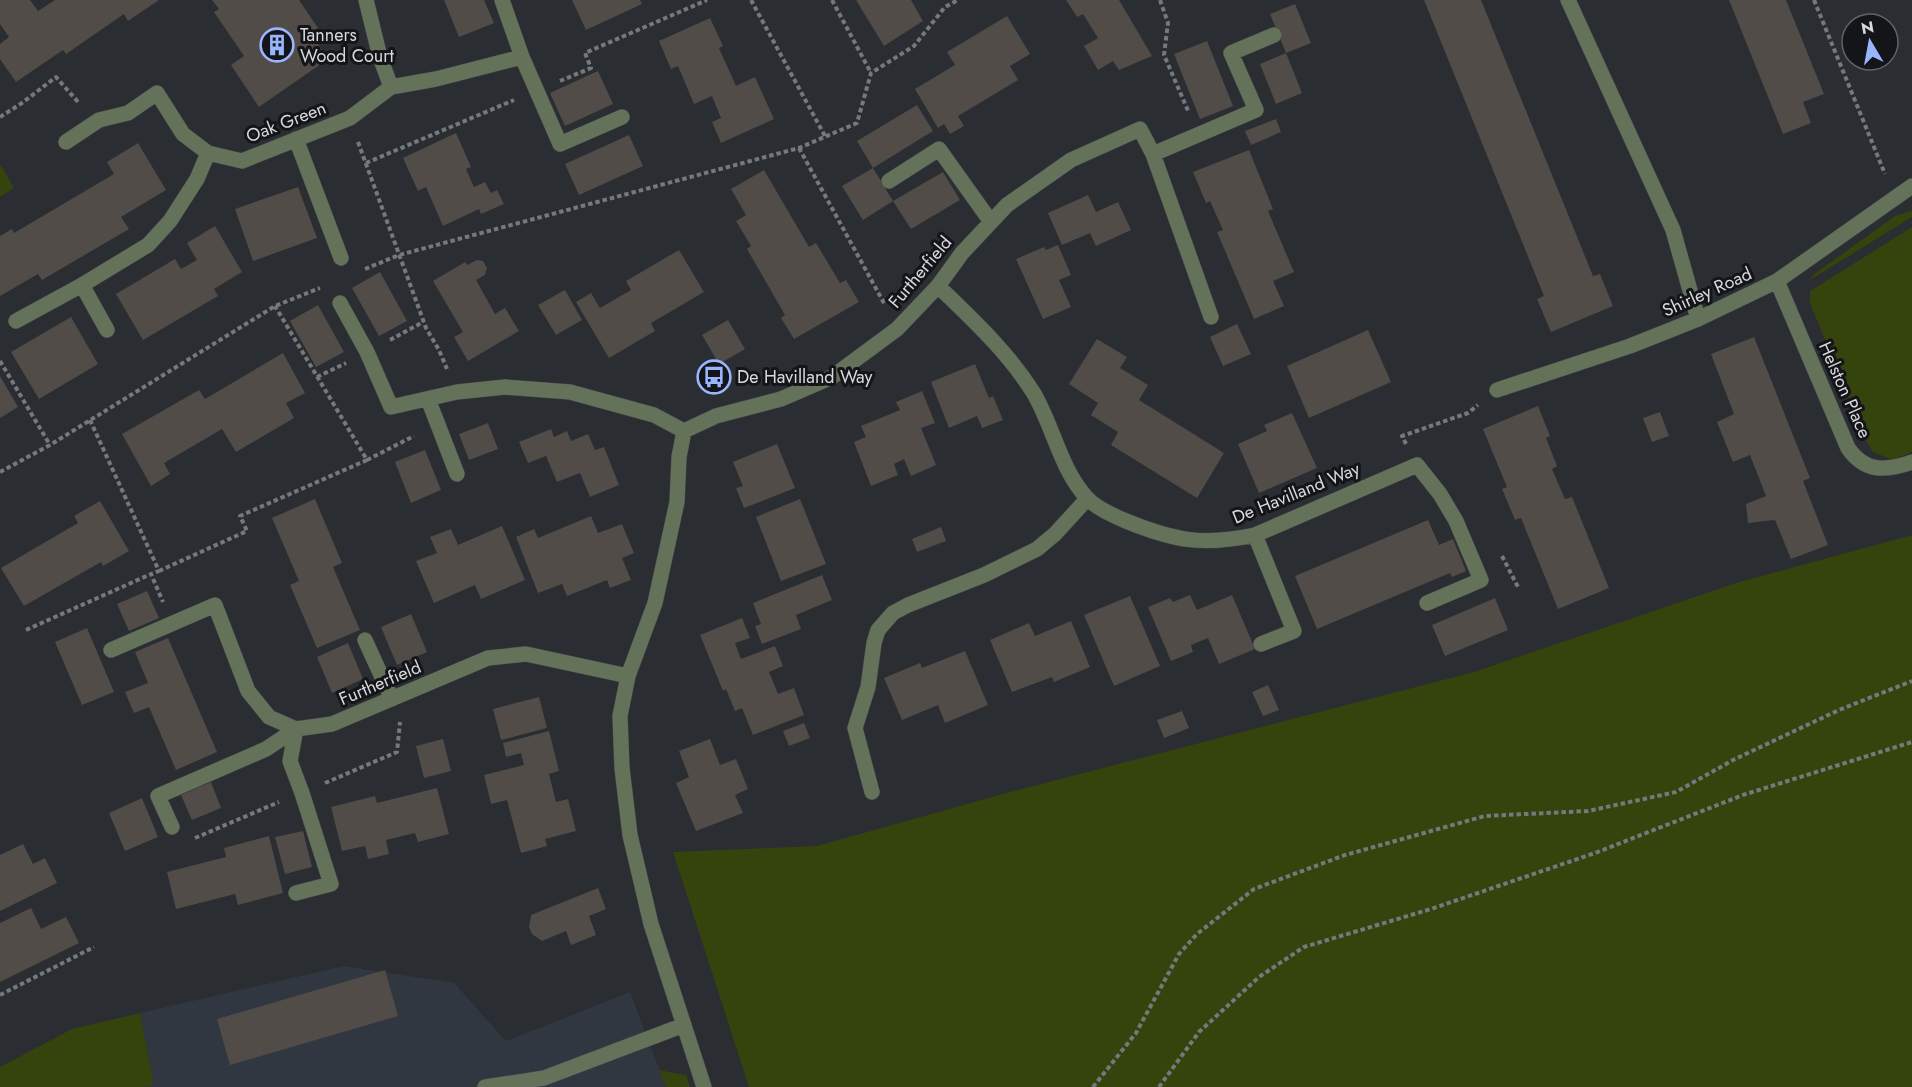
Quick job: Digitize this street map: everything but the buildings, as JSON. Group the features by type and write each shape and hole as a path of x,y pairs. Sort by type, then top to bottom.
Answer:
{"street":[{"path":"366,0 374,36 391,87 436,79 522,57"},
{"path":"502,0 522,57 560,144 622,117"},
{"path":"1568,0 1673,230 1698,319"},
{"path":"1211,317 1153,154 1256,110 1231,53 1274,35"},
{"name":"Oak Green","path":"66,142 99,120 128,113 157,93 183,134 208,153 242,161 350,118 391,87"},
{"name":"Furtherfield","path":"684,431 716,416 781,399 832,377 897,329 938,286 962,253 1007,205 1071,160 1140,129 1153,154"},
{"path":"296,139 341,258"},
{"path":"889,181 939,149 991,222"},
{"path":"16,321 148,245 170,221 197,179 208,153"},
{"name":"Shirley Road","path":"1497,390 1630,346 1698,319 1777,281 1912,186"},
{"name":"Helston Place","path":"1777,281 1848,448 1856,458 1869,467 1883,468 1912,462"},
{"path":"82,285 107,330"},
{"name":"De Havilland Way","path":"938,286 984,330 1009,359 1033,393 1071,475 1087,499 1115,516 1165,536 1182,540 1227,541 1255,535 1417,465"},
{"path":"340,303 367,352 391,407 457,392 505,387 570,392 654,416 684,431 679,457 677,502 655,603 628,676 620,716 622,768 630,835 651,924 704,1087"},
{"path":"428,399 457,474"},
{"path":"1417,465 1440,494 1456,521 1480,580 1427,603"},
{"path":"872,792 855,728 868,687 872,652 878,630 893,614 908,605 984,575 1037,549 1055,534 1087,499"},
{"path":"1255,535 1294,631 1261,644"},
{"path":"111,650 215,605 248,691 269,717 296,729"},
{"path":"365,640 392,699"},
{"name":"Furtherfield","path":"296,729 332,724 488,658 526,654 628,676"},
{"path":"172,827 158,796 266,749 296,729"},
{"path":"296,729 290,761 331,884 296,893"},
{"path":"485,1087 544,1078 684,1025"}],"path":[{"path":"751,0 826,138"},
{"path":"832,0 871,73"},
{"path":"358,272 399,255 799,148 826,138 857,123 871,73 914,46 945,7 958,0"},
{"path":"1160,0 1168,23 1164,55 1198,135"},
{"path":"1814,0 1895,198"},
{"path":"0,117 56,77 84,108 99,120"},
{"path":"350,118 426,328 439,350 457,392"},
{"path":"799,148 897,329"},
{"path":"0,472 50,445 275,306 327,285"},
{"path":"275,306 367,460"},
{"path":"0,361 50,445"},
{"path":"1417,465 1402,436 1468,413 1497,390"},
{"path":"90,420 159,571"},
{"path":"26,630 247,531 240,516 367,460 438,424"},
{"path":"151,574 172,624"},
{"path":"1093,1087 1136,1033 1179,954 1197,934 1254,889 1345,855 1485,816 1587,811 1676,792 1735,759 1839,710 1912,681"},
{"path":"1159,1087 1199,1032 1259,977 1304,947 1431,909 1595,853 1743,795 1912,742"},
{"path":"0,995 94,947"}],"shaded area":[{"path":"344,966 454,983 506,1041 630,992 666,1087 145,1087 154,1084 140,1013"}],"green space":[{"path":"0,164 14,188 0,197"},
{"path":"1912,211 1912,217 1810,280 1813,275 1895,216"},
{"path":"1912,227 1912,452 1893,460 1873,452 1867,442 1810,303 1810,291"},
{"path":"1912,535 1912,1087 749,1087 673,852 817,846 1010,792 1474,672 1736,583"},
{"path":"140,1013 154,1085 145,1087 0,1087 0,1067 72,1029"},
{"path":"659,1070 686,1075 690,1087 666,1087"}],"place":[{"name":"Tanners Wood Court","path":"277,45"},
{"name":"De Havilland Way","path":"714,377"}]}
